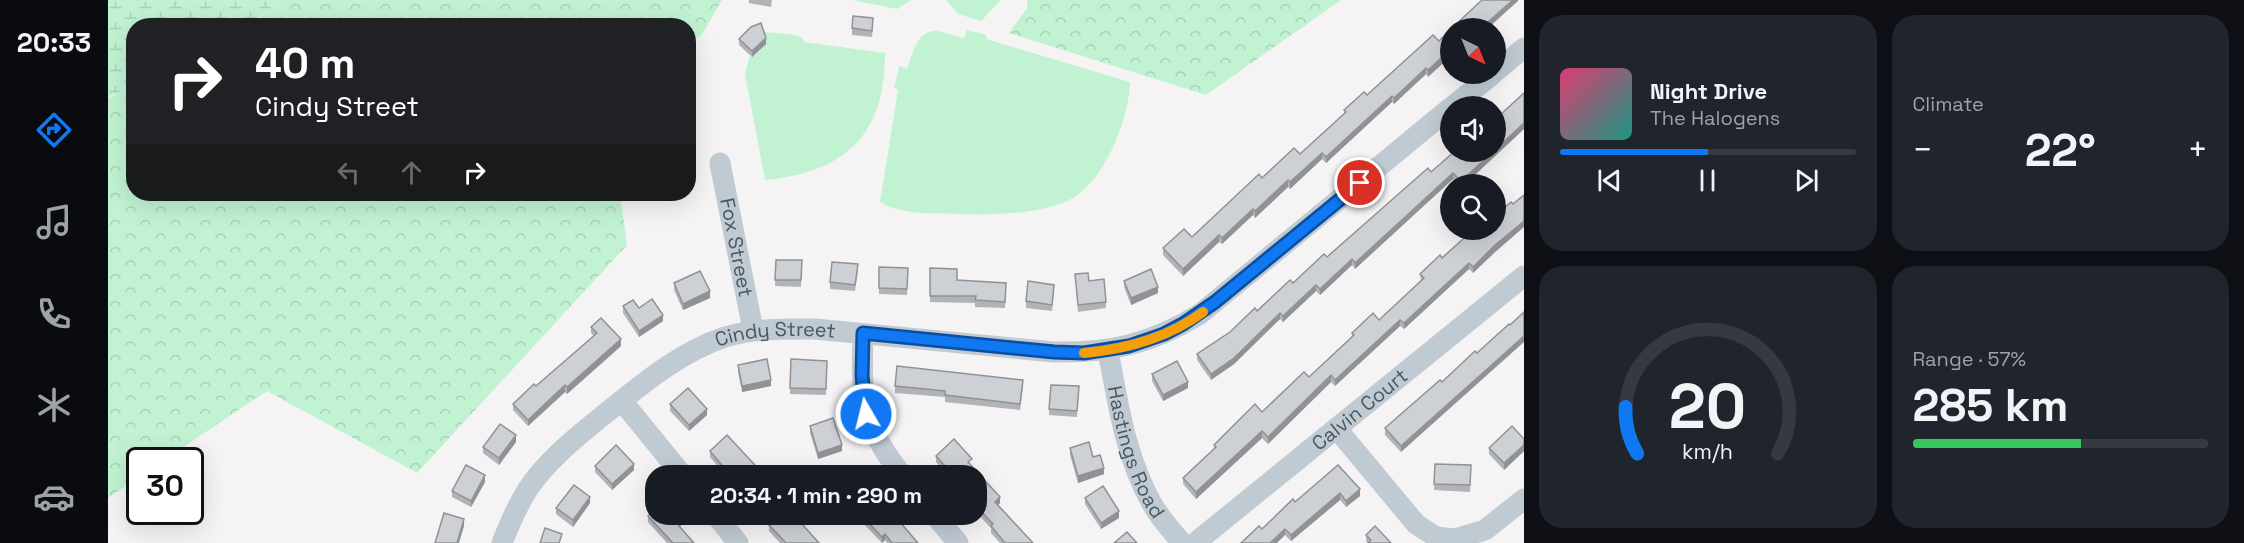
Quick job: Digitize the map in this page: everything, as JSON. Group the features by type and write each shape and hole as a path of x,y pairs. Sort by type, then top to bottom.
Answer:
{"street":[{"name":"Cindy Street","path":"1506,62 1524,48"},
{"name":"Cindy Street","path":"1465,96 1480,84"},
{"name":"Cindy Street","path":"502,543 527,490 552,460 622,400 681,358 723,338 753,330 815,329 1054,352 1108,351 1129,346 1164,334 1200,314 1440,117"},
{"name":"Fox Street","path":"720,164 753,330"},
{"name":"Calvin Court","path":"1195,543 1524,276"},
{"path":"863,333 862,376 866,414 881,447 895,465"},
{"name":"Hastings Road","path":"1108,351 1131,457 1152,504 1182,543"},
{"path":"622,400 674,465"},
{"path":"1337,429 1416,524 1445,541 1485,530 1524,499"},
{"path":"724,525 738,543"},
{"path":"943,525 958,543"}],"green space":[{"path":"108,0 279,0 259,18 126,18 126,89 108,97"},
{"path":"279,0 722,0 701,36 696,38 696,18 260,18"},
{"path":"852,0 911,0 897,9"},
{"path":"946,0 1001,0 981,21 958,14"},
{"path":"1027,0 1341,0 1206,95 1009,33 1027,8"},
{"path":"761,29 765,32 796,35 804,42 885,53 878,107 868,128 855,145 838,158 818,168 793,176 765,180 745,74"},
{"path":"967,30 987,35 986,39 1130,82 1125,115 1111,151 1091,182 1079,194 1065,202 1039,210 997,214 916,212 897,209 880,202 898,90 894,88 899,66 907,69 916,45 923,35 939,31 964,38"},
{"path":"126,89 126,201 621,201 627,245 417,473 267,391 183,447 126,447 126,486 108,498 108,98"}],"building":[{"path":"1482,0 1513,0 1492,18 1463,18"},
{"path":"853,16 873,18 872,31 852,28"},
{"path":"761,23 766,38 752,51 739,39 751,27"},
{"path":"1433,35 1439,41 1440,59 1428,70 1426,68 1394,98 1392,96 1326,157 1322,153 1290,182 1288,180 1255,211 1253,209 1222,238 1219,235 1183,269 1163,248 1184,229 1192,237 1259,174 1262,178 1294,148 1300,154 1346,112 1344,110 1364,92 1367,95"},
{"path":"1524,93 1524,123 1506,140 1506,110"},
{"path":"1442,162 1482,162 1469,174 1440,174 1440,185 1355,263 1352,259 1320,289 1316,285 1283,316 1280,313 1234,358 1211,374 1197,354 1230,332 1255,308 1257,311 1290,280 1293,283 1324,254 1327,257 1428,168 1431,172"},
{"path":"1524,195 1524,221 1506,236 1506,206 1511,202 1513,204"},
{"path":"1462,240 1501,240 1473,267 1469,263 1404,323 1400,320 1335,380 1331,375 1268,437 1262,431 1196,492 1183,478 1216,447 1214,445 1255,404 1262,412 1304,372 1309,377 1354,335 1352,333 1373,313 1379,320 1424,278 1420,274 1440,255 1442,258"},
{"path":"776,260 802,260 801,280 775,280"},
{"path":"832,262 858,264 855,285 830,282"},
{"path":"879,267 908,268 907,289 879,288"},
{"path":"930,268 957,269 957,280 1006,283 1005,302 975,300 976,296 930,296"},
{"path":"1151,269 1158,287 1131,298 1124,281"},
{"path":"700,271 710,291 683,304 674,283"},
{"path":"1088,273 1089,281 1104,279 1106,302 1078,305 1075,274"},
{"path":"1028,281 1054,285 1052,305 1026,301"},
{"path":"652,299 663,315 639,331 623,306 633,300 639,308"},
{"path":"1524,312 1524,336 1401,446 1385,428"},
{"path":"601,318 621,339 567,387 565,385 528,420 513,404 597,333 591,327"},
{"path":"767,359 771,380 742,386 738,365"},
{"path":"791,359 827,361 826,389 790,388"},
{"path":"1177,361 1188,382 1163,395 1152,374"},
{"path":"897,366 1023,380 1020,404 945,395 945,391 895,386"},
{"path":"1051,385 1079,386 1077,411 1049,409"},
{"path":"688,388 707,409 689,425 670,404"},
{"path":"833,418 842,445 818,453 810,426"},
{"path":"500,424 516,435 499,458 483,447"},
{"path":"1512,426 1524,439 1524,445 1504,463 1489,448"},
{"path":"727,435 755,465 722,465 710,451"},
{"path":"954,439 972,459 968,462 971,465 944,465 936,456"},
{"path":"1089,442 1093,457 1100,455 1104,468 1078,476 1070,448"},
{"path":"616,445 634,464 612,484 595,466"},
{"path":"1435,464 1471,465 1470,485 1434,484"},
{"path":"466,465 485,475 471,501 452,491"},
{"path":"1338,465 1360,489 1346,501 1340,493 1291,535 1285,529 1270,543 1241,543 1259,526 1262,529 1293,499 1295,502"},
{"path":"987,483 1000,497 995,502 1033,543 1005,543 991,526 993,524 987,518"},
{"path":"574,485 590,497 573,520 556,508"},
{"path":"1103,486 1119,511 1101,523 1085,498"},
{"path":"444,513 464,519 457,543 435,543"},
{"path":"656,525 680,525 679,526 694,543 673,543"},
{"path":"769,525 803,525 819,543 786,543"},
{"path":"871,525 902,525 918,543 892,543 885,534 882,537"},
{"path":"1375,526 1391,543 1368,543 1371,540 1366,535"},
{"path":"545,528 562,534 559,543 540,543"},
{"path":"1127,532 1137,543 1114,543"}],"slow traffic":[{"path":"1084,353 1108,351 1144,341 1164,334 1203,312"}],"route":[{"path":"866,414 862,376 863,333 1054,352 1084,353 1129,346 1164,334 1200,314 1360,183"}]}
